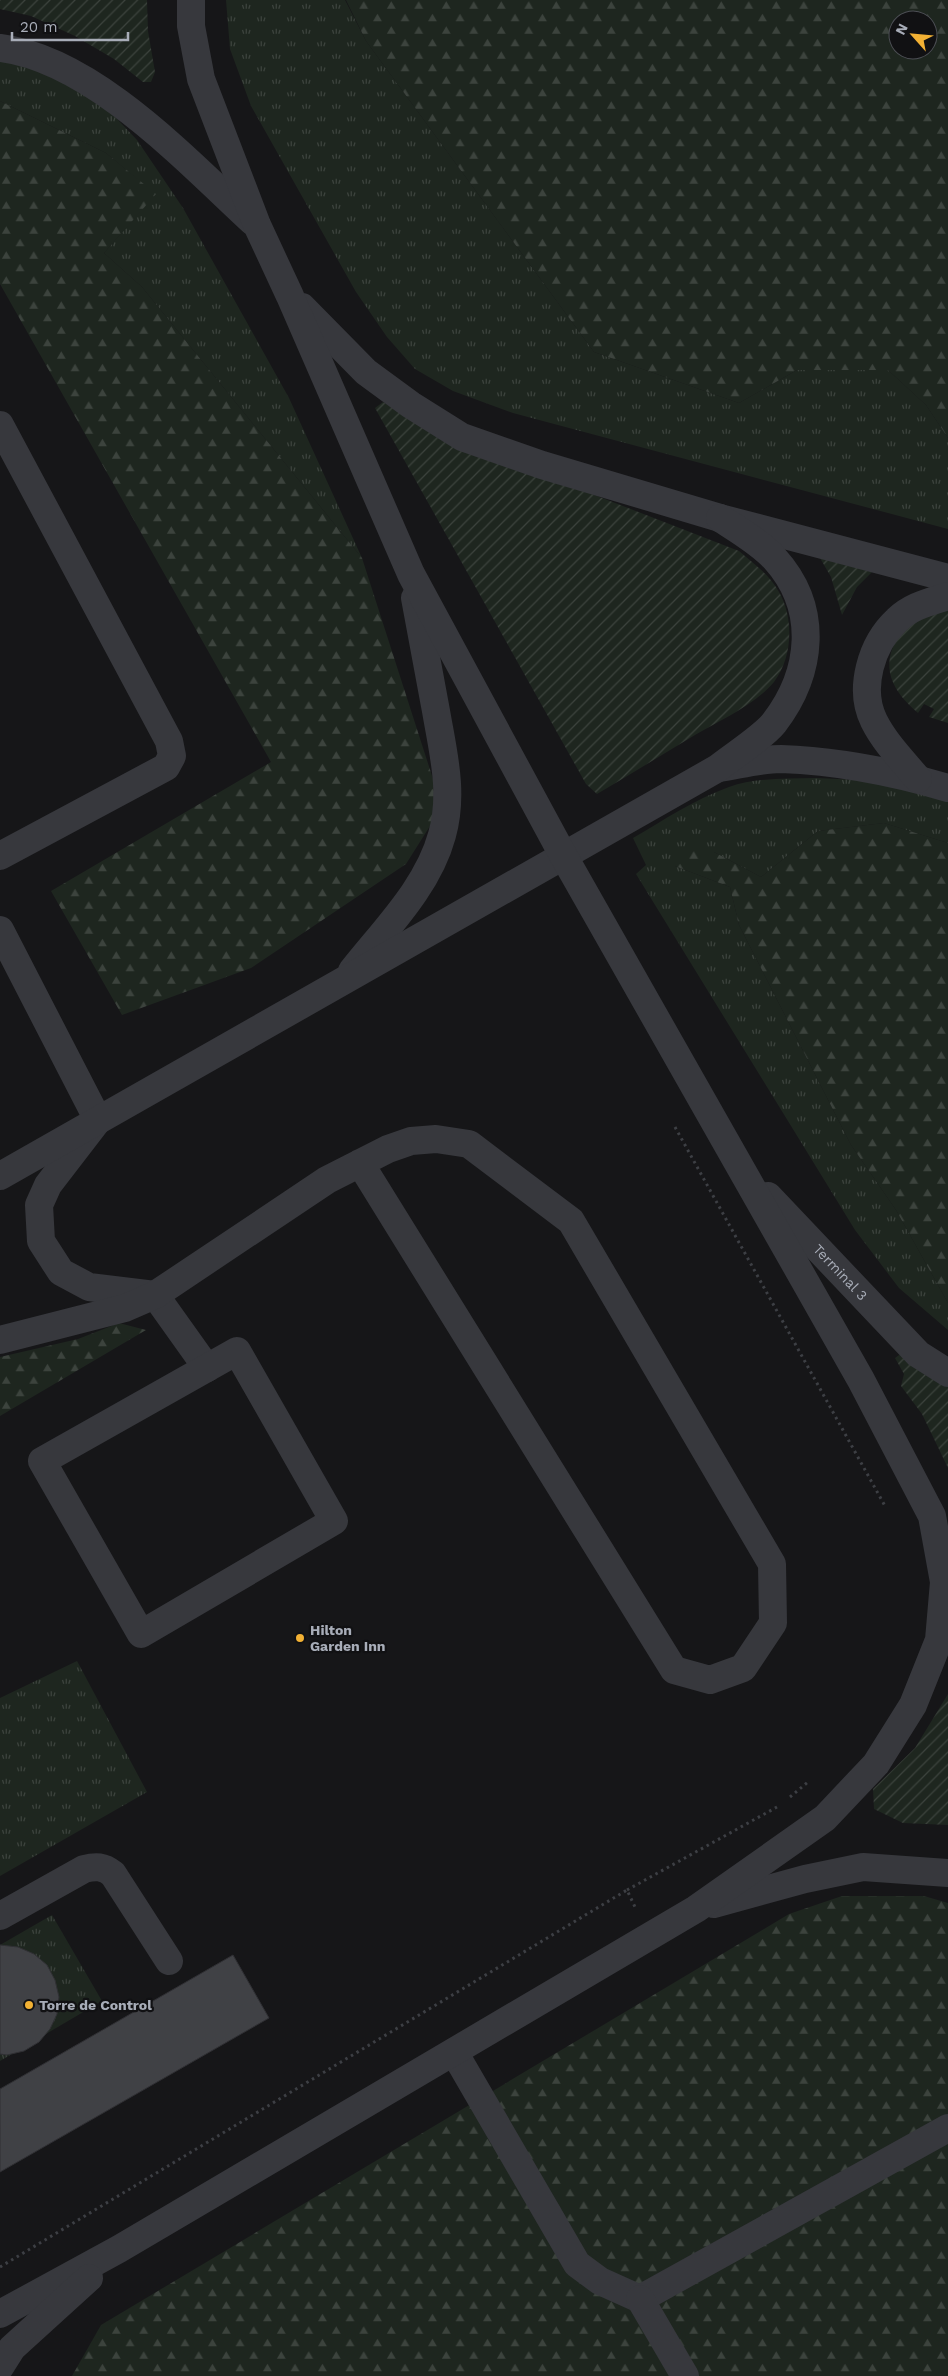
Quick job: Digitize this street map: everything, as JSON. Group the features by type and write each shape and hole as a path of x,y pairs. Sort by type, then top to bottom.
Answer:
{"street":[{"path":"0,2314 119,2249 696,1909 825,1818 876,1764 914,1705 939,1640 944,1582 932,1516 861,1380 737,1165 563,855 411,574 290,296 257,225 201,79 191,26 191,0"},
{"path":"0,48 18,50 68,70 112,98 158,134 257,225"},
{"path":"290,296 366,372 411,405 462,437 542,465 720,518 948,578"},
{"path":"0,425 170,741 172,756 166,767 0,856"},
{"path":"0,1176 342,984 563,855 718,768 773,724 793,693 804,657 807,624 801,600 792,580 774,557 720,518"},
{"path":"342,984 418,884 442,836 448,808 446,767 411,574"},
{"path":"918,779 874,720 867,696 868,671 880,640 897,620 918,605 948,596"},
{"path":"718,768 779,759 860,768 918,779 948,788"},
{"path":"0,930 98,1120"},
{"path":"98,1120 48,1185 39,1205 41,1241 61,1272 89,1287 155,1295 207,1368"},
{"path":"0,1340 125,1308 155,1295 328,1180 360,1163 388,1149 411,1142 436,1139 469,1144 571,1221 772,1564 773,1623 743,1668 710,1680 674,1670 360,1163"},
{"name":"Terminal 3","path":"737,1165 918,1354 948,1373"},
{"path":"237,1351 334,1521 141,1634 42,1461 207,1368 237,1351"},
{"path":"0,1916 84,1869 95,1866 105,1868 113,1874 168,1960"},
{"path":"696,1909 805,1879 863,1866 948,1873"},
{"path":"454,2052 577,2264 600,2281 640,2299 685,2376"},
{"path":"640,2299 948,2128"},
{"path":"0,2366 12,2348 119,2249"}],"path":[{"path":"670,1119 888,1510"},
{"path":"0,2267 627,1890 783,1804 810,1781"},
{"path":"627,1890 649,1936"}],"green space":[{"path":"0,0 147,0 148,31 155,72 151,82 143,82 114,59 75,36 31,16 0,9"},
{"path":"226,0 345,0 366,41 594,352 739,403 797,370 888,370 926,405 948,438 948,529 513,413 453,391 415,369 387,337 356,292 251,106 230,49"},
{"path":"346,0 948,0 948,438 926,405 888,370 797,370 739,403 594,352 366,41"},
{"path":"0,58 27,60 103,104 137,140 183,208 289,398 362,558 142,287 104,253 155,194 106,153 0,101"},
{"path":"0,101 106,153 156,194 104,253 142,287 362,558 442,807 406,864 251,968 122,1015 51,891 271,762 0,284"},
{"path":"383,402 445,437 739,551 771,580 784,602 789,625 788,649 785,661 774,682 757,698 737,712 597,794 586,784 375,408"},
{"path":"820,558 872,572 857,587 842,615 831,577"},
{"path":"948,608 948,723 929,717 934,709 924,704 918,713 909,705 895,687 889,668 893,647 907,624 922,616"},
{"path":"816,778 883,781 948,801 948,843 884,823 818,831 761,877 714,852 675,866 730,887 739,925 851,1145 896,1210 948,1303 948,1330 899,1288 855,1230 636,874 646,865 633,838 692,804 716,792 739,784 772,779"},
{"path":"884,823 948,843 948,1303 896,1210 851,1145 739,925 730,887 675,866 686,843 714,852 761,877 818,831"},
{"path":"119,1323 146,1330 0,1416 0,1357 78,1339"},
{"path":"902,1353 948,1383 948,1468 922,1414 901,1386 904,1374 895,1358"},
{"path":"77,1661 147,1792 0,1876 0,1698"},
{"path":"948,1694 948,1825 903,1823 874,1809 873,1789 915,1748"},
{"path":"842,1896 924,1896 948,1903 948,2376 72,2376 101,2325 789,1914"},
{"path":"52,1915 102,2001 0,2061 0,1945"}],"building":[{"name":"Torre de Control","path":"0,1945 18,1947 34,1954 47,1965 55,1980 59,1997 57,2014 50,2029 39,2042 24,2051 7,2055 0,2054"},
{"path":"233,1955 269,2018 0,2172 0,2089"}],"place":[{"name":"Hilton Garden Inn","path":"300,1638"},
{"name":"Torre de Control","path":"29,2005"}]}
